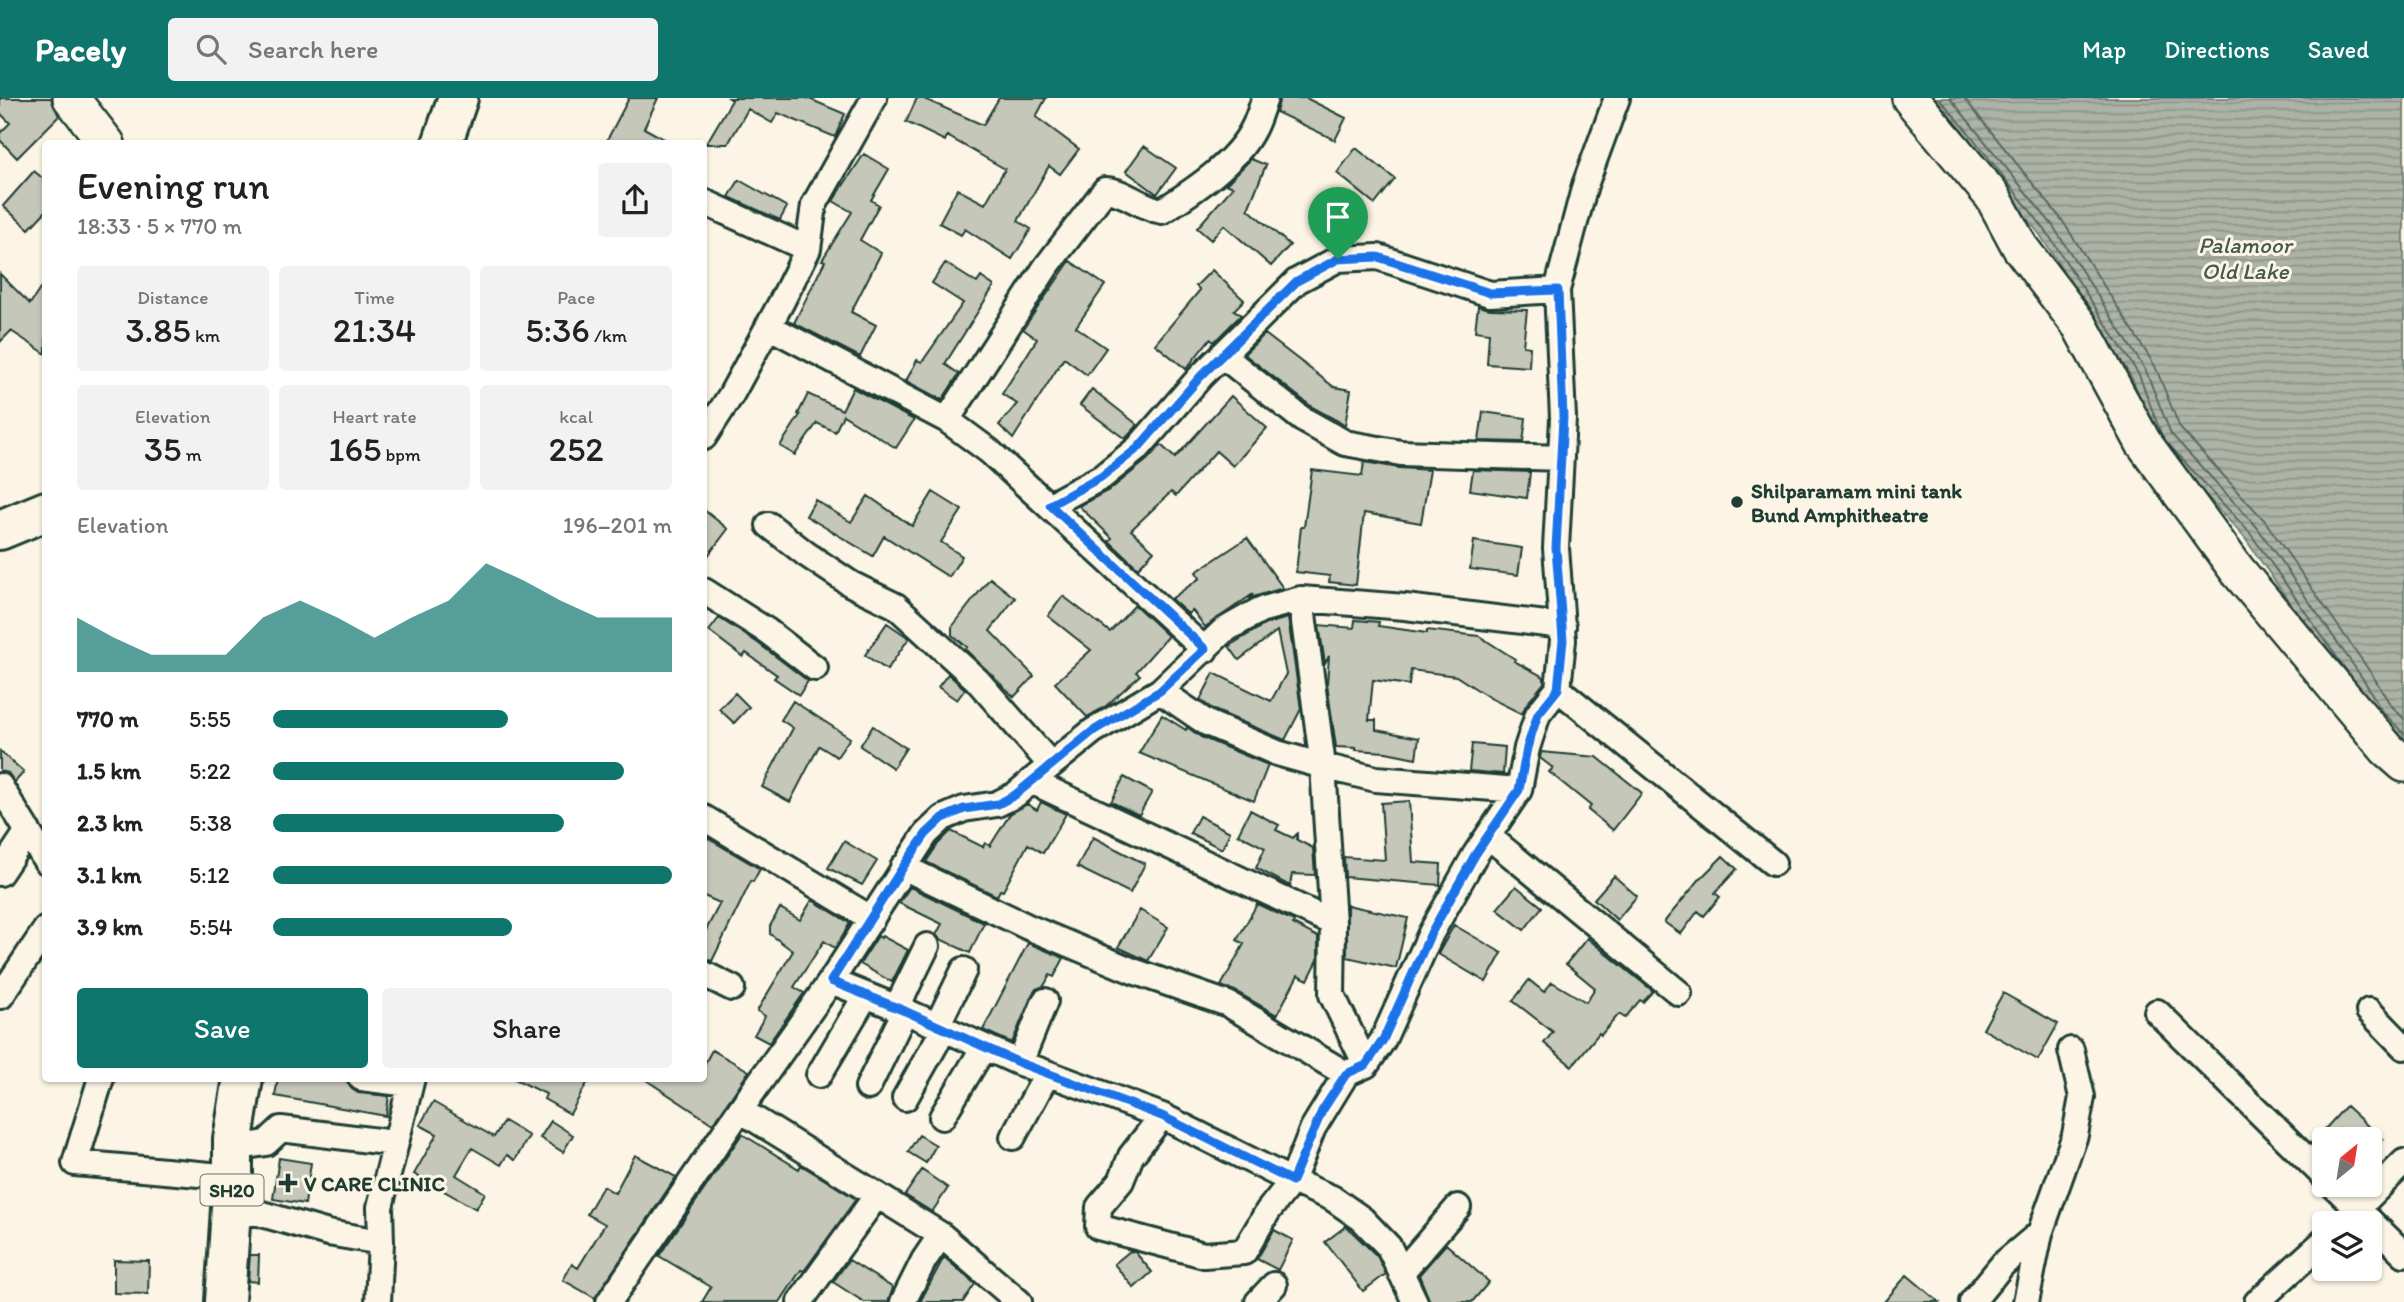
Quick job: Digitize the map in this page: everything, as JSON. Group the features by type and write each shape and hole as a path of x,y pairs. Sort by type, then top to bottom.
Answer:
{"main road":[{"path":"422,140 432,98"},
{"path":"443,140 457,98"},
{"path":"0,501 42,485"},
{"path":"0,530 42,513"},
{"name":"SH20","path":"225,1302 233,1139 242,1082"}],"street":[{"path":"71,98 104,140"},
{"path":"707,432 731,396 808,249 814,205 874,98"},
{"path":"947,420 1046,267 1105,190 1114,190 1149,209 1162,211 1205,181 1242,146 1253,130 1265,98"},
{"path":"1162,1116 1131,1156 1121,1181 1099,1207 1098,1227 1205,1255 1244,1252 1268,1210 1292,1181 1318,1119 1356,1069 1383,1040 1431,933 1488,836 1519,790 1527,748 1538,714 1558,689 1563,640 1556,548 1563,418 1558,290 1585,185 1617,98"},
{"path":"1910,98 1993,197 2020,247 2080,326 2143,442 2237,570 2387,749 2404,764"},
{"path":"707,203 808,249"},
{"path":"1050,505 1101,477 1138,448 1222,355 1297,281 1338,259 1378,257 1490,293 1558,290"},
{"path":"768,326 947,420 989,451 1205,649"},
{"path":"1222,355 1302,419 1345,443 1401,453 1561,458"},
{"path":"769,525 850,584 895,606 978,680 1051,765"},
{"path":"707,593 767,631 816,668"},
{"path":"609,1302 831,981 903,867 926,834 943,818 964,809 998,804 1015,795 1093,731 1160,691 1223,631 1260,610 1301,599 1405,607 1563,626"},
{"path":"1301,599 1323,766 1333,923 1332,995 1356,1069"},
{"path":"1558,689 1773,863"},
{"path":"1160,691 1207,723 1277,753 1323,766 1376,779 1519,790"},
{"path":"1031,781 1333,923"},
{"path":"0,786 42,854"},
{"path":"707,820 872,919"},
{"path":"0,873 28,831"},
{"path":"1488,836 1679,993"},
{"path":"903,867 1028,927 1133,971 1228,1004 1356,1069"},
{"path":"1,996 42,935"},
{"path":"868,1087 927,946"},
{"path":"905,1098 941,1027 964,970"},
{"path":"707,976 732,988"},
{"path":"831,981 901,1009 1020,1063 1162,1116 1332,1198 1362,1219 1389,1247 1414,1302"},
{"path":"819,1075 866,995"},
{"path":"1020,1063 1045,1002"},
{"path":"2157,1012 2312,1164"},
{"path":"2369,1012 2404,1046"},
{"path":"942,1117 984,1047"},
{"path":"2026,1302 2040,1233 2075,1135 2082,1097 2071,1050"},
{"path":"1013,1137 1048,1074"},
{"path":"100,1082 75,1163 233,1177"},
{"path":"378,1302 380,1208 410,1082"},
{"path":"740,1110 941,1235 1006,1297"},
{"path":"233,1139 253,1145 266,1143 281,1129 394,1143"},
{"path":"2356,1211 2404,1162"},
{"path":"800,1302 877,1195"},
{"path":"1401,1273 1458,1207"},
{"path":"230,1217 255,1212 328,1233 381,1242"},
{"path":"1972,1302 2003,1264 2040,1233"},
{"path":"903,1302 924,1259 941,1235"},
{"path":"2382,1238 2404,1254"},
{"path":"2257,1302 2312,1252"}],"water":[{"name":"Palamoor Old Lake","path":"1929,98 2404,98 2404,753 2352,691 2244,537 2158,443 2132,378 2040,235"}],"building":[{"path":"0,98 51,98 59,116 17,158 0,140 0,133 10,123 0,113"},
{"path":"629,98 658,98 644,128 666,140 607,140"},
{"path":"729,98 807,98 845,114 835,137 778,113 772,123 748,109 728,144 707,144 732,100"},
{"path":"917,98 983,125 999,98 1046,98 1036,117 1079,149 1060,174 1049,166 1018,221 1031,229 1012,259 965,229 961,235 939,223 957,189 985,204 1005,169 947,136 945,141 906,122"},
{"path":"1280,98 1306,98 1346,118 1335,140 1276,112"},
{"path":"1144,146 1176,168 1157,194 1126,171"},
{"path":"1356,148 1395,179 1375,204 1337,173"},
{"path":"864,154 889,169 871,200 879,205 860,240 881,253 851,312 876,325 860,357 794,323 825,261 822,260 852,212 833,201"},
{"path":"1251,159 1266,165 1248,209 1290,245 1271,266 1224,225 1211,240 1197,228 1233,187 1226,184"},
{"path":"34,171 42,178 42,215 29,229 3,206"},
{"path":"739,180 787,207 780,220 729,197"},
{"path":"1070,261 1105,285 1076,327 1106,348 1087,375 1064,358 1013,439 999,425 1017,404 1002,394 1037,339 1023,329"},
{"path":"945,263 977,283 981,277 994,286 945,364 959,374 942,400 906,381 917,360 922,362 963,303 932,283"},
{"path":"1212,270 1244,300 1234,310 1241,315 1214,342 1210,339 1186,369 1155,344 1200,290 1196,286"},
{"path":"0,274 30,304 42,286 42,351 11,331 0,342"},
{"path":"1478,306 1527,310 1523,346 1530,347 1529,367 1487,364 1489,333 1475,331"},
{"path":"1265,334 1334,387 1351,390 1345,425 1312,407 1244,354"},
{"path":"853,388 914,420 896,448 843,415 835,432 817,423 795,455 780,446 800,415 798,414 808,394 842,410"},
{"path":"1092,389 1138,425 1125,439 1080,405"},
{"path":"1231,396 1267,428 1233,466 1216,451 1176,496 1171,492 1131,530 1154,551 1138,568 1109,541 1112,538 1079,506 1111,489 1161,445 1175,458"},
{"path":"1483,412 1526,418 1523,442 1479,441"},
{"path":"1364,462 1430,470 1421,523 1364,513 1356,585 1329,582 1330,576 1296,572 1312,470 1362,476"},
{"path":"1473,470 1530,472 1527,498 1470,490"},
{"path":"933,492 962,510 941,542 962,556 949,577 884,536 873,556 806,516 815,500 851,522 868,496 912,526"},
{"path":"707,512 728,529 707,557"},
{"path":"1247,538 1283,588 1250,598 1253,594 1205,627 1192,610 1188,614 1171,599 1200,578 1196,572"},
{"path":"1474,541 1522,548 1518,575 1470,569"},
{"path":"990,578 1015,598 990,631 1034,676 1014,697 966,650 967,647 952,635 952,627"},
{"path":"1063,596 1110,632 1135,605 1168,636 1136,672 1140,675 1106,706 1087,717 1055,683 1091,650 1048,616"},
{"path":"719,618 758,643 808,681 799,695 774,678 777,675 746,653 743,657 709,631"},
{"path":"1288,618 1301,709 1285,740 1214,710 1200,700 1214,673 1271,701 1286,674 1277,631 1239,660 1229,646 1266,624"},
{"path":"1355,620 1379,622 1378,626 1427,633 1427,630 1479,636 1515,659 1514,661 1544,677 1544,683 1522,714 1490,698 1456,676 1411,670 1409,685 1373,680 1369,720 1376,720 1376,730 1419,738 1416,758 1336,747 1327,684 1329,656 1325,664 1319,625 1354,628"},
{"path":"887,623 909,638 887,670 865,655"},
{"path":"948,674 965,689 957,700 938,687"},
{"path":"735,693 749,707 734,723 719,709"},
{"path":"793,701 850,738 837,757 819,746 790,802 762,787 793,728 781,720"},
{"path":"1162,715 1186,730 1187,727 1201,737 1268,765 1254,801 1139,753"},
{"path":"873,726 906,748 893,768 860,746"},
{"path":"1472,744 1505,747 1503,774 1469,771"},
{"path":"0,751 24,772 15,782 8,773 0,771"},
{"path":"1541,752 1597,757 1642,793 1613,830 1588,810 1591,806 1549,772 1553,768 1540,758"},
{"path":"1124,777 1152,792 1139,815 1111,802"},
{"path":"1409,801 1413,862 1441,864 1440,885 1345,877 1344,857 1385,860 1381,803"},
{"path":"1041,802 1066,814 1043,853 1028,844 1003,891 1000,890 997,896 926,862 951,831 983,847 985,843 990,846 1010,814 1027,804 1037,810"},
{"path":"1250,810 1279,825 1276,830 1293,838 1297,834 1297,840 1313,848 1315,875 1292,874 1290,886 1256,868 1265,848 1238,834"},
{"path":"1199,816 1230,832 1222,849 1190,833"},
{"path":"1093,837 1145,864 1130,893 1077,867"},
{"path":"707,838 760,869 753,882 751,881 712,961 707,960 707,928 720,903 707,897"},
{"path":"844,841 877,861 862,885 828,868"},
{"path":"1723,856 1737,869 1715,893 1720,897 1704,916 1698,911 1681,934 1664,922"},
{"path":"1614,876 1637,896 1617,920 1594,899"},
{"path":"1516,886 1542,907 1524,930 1497,909"},
{"path":"910,887 984,923 970,953 936,935 942,924 899,903"},
{"path":"812,900 850,923 835,948 824,941 794,987 804,993 769,1043 754,1035 765,1016 757,1011 793,951 770,934 770,926 780,908 800,920"},
{"path":"1257,904 1294,921 1293,924 1318,937 1318,960 1308,980 1298,975 1277,1015 1221,986 1244,944 1237,940"},
{"path":"1347,905 1408,918 1396,968 1347,957"},
{"path":"1140,910 1168,927 1148,961 1118,947"},
{"path":"1454,925 1502,953 1486,982 1438,954"},
{"path":"878,936 908,950 892,982 860,964"},
{"path":"1587,938 1653,991 1643,1002 1640,1000 1625,1018 1619,1014 1572,1066 1544,1043 1553,1032 1513,1001 1529,980 1544,992 1552,982 1586,1002 1595,988 1566,964"},
{"path":"1028,943 1064,958 1054,977 1050,975 1044,986 1036,989 1032,995 1012,1043 983,1030"},
{"path":"2003,993 2058,1024 2038,1060 1983,1029"},
{"path":"712,1050 749,1071 713,1124 649,1082 707,1082 707,1059"},
{"path":"277,1082 348,1082 358,1093 389,1096 386,1116 275,1096"},
{"path":"521,1082 588,1082 570,1114 544,1099 546,1094"},
{"path":"433,1102 494,1137 504,1121 529,1136 515,1160 507,1155 501,1165 472,1148 456,1175 485,1193 476,1209 414,1174 437,1134 420,1125"},
{"path":"2346,1106 2369,1127 2327,1127"},
{"path":"551,1121 573,1135 563,1152 540,1138"},
{"path":"742,1134 799,1169 801,1165 856,1199 804,1271 801,1270 780,1302 702,1302 711,1287 659,1256"},
{"path":"919,1135 936,1145 926,1163 908,1152"},
{"path":"635,1155 676,1177 595,1298 563,1280 572,1264 578,1268 605,1224 587,1214 603,1186 615,1193"},
{"path":"279,1158 311,1163 305,1204 273,1199"},
{"path":"922,1170 948,1188 932,1212 905,1195"},
{"path":"1346,1226 1377,1256 1386,1274 1363,1291 1325,1242"},
{"path":"1274,1230 1293,1240 1278,1270 1257,1259"},
{"path":"1446,1244 1489,1282 1472,1302 1430,1302 1419,1275"},
{"path":"1130,1251 1135,1252 1152,1272 1134,1288 1114,1264"},
{"path":"250,1255 259,1255 258,1282 248,1281"},
{"path":"944,1257 975,1284 963,1302 920,1302"},
{"path":"114,1260 149,1261 148,1294 114,1293"},
{"path":"849,1260 893,1288 888,1302 864,1302 833,1282"},
{"path":"1907,1275 1939,1302 1884,1302"}],"place":[{"name":"Shilparamam mini tank Bund Amphitheatre","path":"1737,502"},
{"name":"V CARE CLINIC","path":"288,1183"}],"route":[{"path":"1378,257 1490,293 1558,290 1563,418 1556,548 1563,640 1558,689 1538,714 1527,748 1519,790 1475,855 1431,933 1383,1040 1366,1065 1346,1074 1322,1111 1292,1181 1162,1116 1020,1063 831,981 903,867 926,834 943,818 964,809 998,804 1015,795 1093,731 1160,691 1205,649 1050,505 1101,477 1138,448 1201,376 1297,281 1338,259 1378,257"}]}
